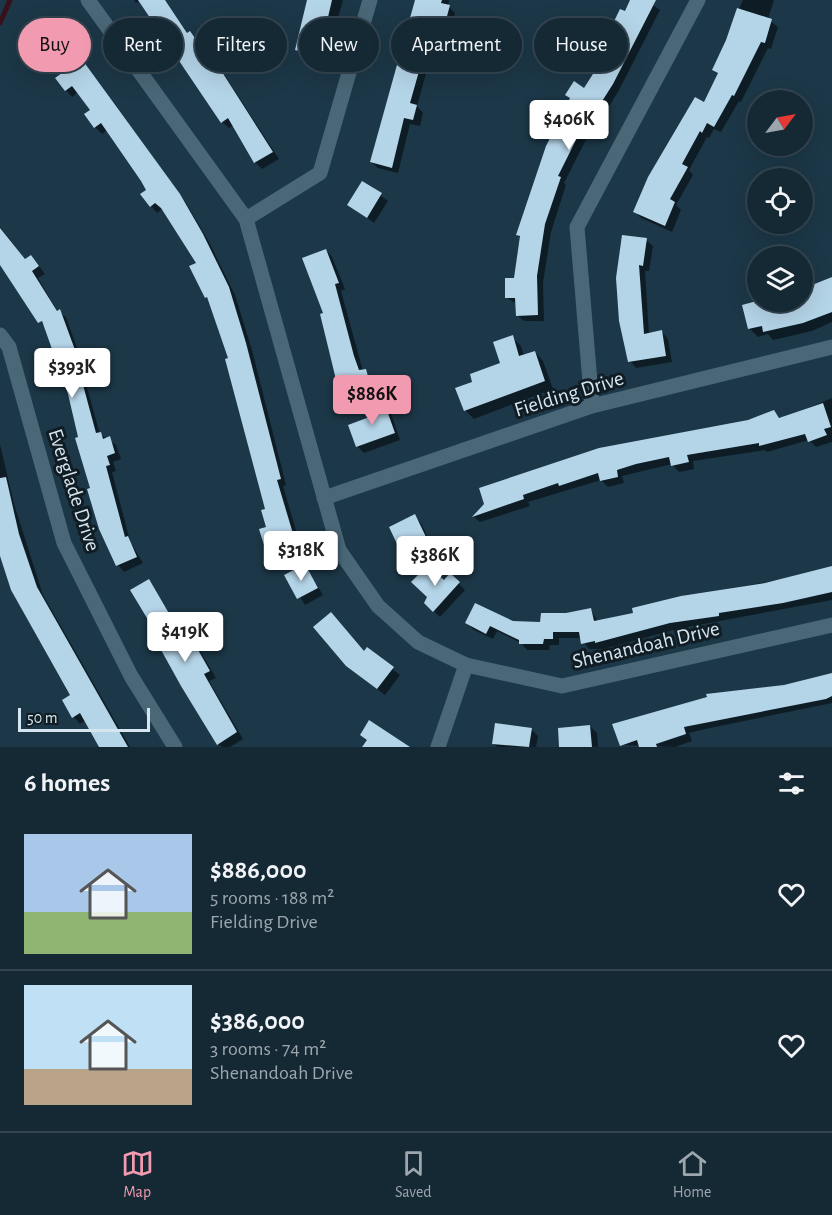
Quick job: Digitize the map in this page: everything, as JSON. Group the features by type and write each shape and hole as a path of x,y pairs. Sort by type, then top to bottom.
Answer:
{"street":[{"name":"Shenandoah Drive","path":"88,0 246,219 339,550 378,606 418,642 466,665 562,686 832,625"},
{"path":"246,219 320,173 370,0"},
{"path":"592,406 577,227 698,0"},
{"name":"Everglade Drive","path":"0,335 9,347 64,543 131,676 174,747"},
{"name":"Fielding Drive","path":"324,498 592,406 832,347"},
{"path":"438,747 466,665"}],"building":[{"path":"138,0 165,0 177,18 150,18"},
{"path":"307,0 332,0 328,18 303,18"},
{"path":"415,0 442,0 441,3 450,5 447,18 410,18"},
{"path":"630,0 656,0 628,55 628,18 616,18 620,9 625,11"},
{"path":"737,8 772,19 765,43 761,42 734,96 732,95 714,127 707,123 702,133 700,131 682,164 688,167 670,199 675,202 665,226 633,212 648,177 695,97 704,102 718,73 712,70"},
{"path":"183,27 187,33 190,31 195,38 195,72 222,72 273,152 254,163 228,118 221,123 183,67"},
{"path":"299,33 299,51 295,50"},
{"path":"91,72 180,194 203,234 229,287 246,343 281,479 277,480 294,537 264,545 259,529 266,527 261,510 265,509 225,359 228,358 207,297 205,298 189,266 196,263 161,208 155,203 150,207 140,194 146,190 101,123 94,128 84,114 90,110 72,86 65,91 55,78 62,73"},
{"path":"395,72 419,72 410,103 417,105 413,120 404,118 392,168 370,162"},
{"path":"594,72 619,72 592,117 589,114 558,176 561,177 545,224 537,276 538,315 516,316 515,298 505,298 505,278 514,278 520,236 516,235 546,146 570,98 565,95 574,81 584,88"},
{"path":"362,181 382,193 367,218 347,205"},
{"path":"0,228 25,259 31,255 39,266 32,271 57,311 60,309 82,369 79,370 96,433 101,432 103,439 110,436 115,453 107,456 110,465 106,466 125,537 128,536 137,557 116,566 99,529 75,438 78,437 68,394 42,321 38,323 0,265"},
{"path":"622,235 647,238 643,266 639,265 644,334 662,330 666,356 628,362 619,321 616,278"},
{"path":"326,249 339,283 335,284 354,356 359,370 366,369 371,387 340,396 320,314 323,313 302,258"},
{"path":"832,277 832,312 803,323 763,332 762,326 748,329 742,305 747,304 747,312 813,312 813,285"},
{"path":"513,335 519,356 535,351 545,381 464,411 455,388 472,382 470,374 500,363 493,342"},
{"path":"384,402 395,433 356,447 348,425 372,416 369,407"},
{"path":"823,403 831,427 824,429 827,435 808,442 805,434 759,446 759,443 687,455 689,462 671,466 669,457 636,464 617,470 618,477 600,481 598,473 559,486 558,483 523,495 524,499 472,517 484,504 479,488 599,448 748,420 774,410 779,418"},
{"path":"6,477 19,534 37,587 128,747 99,747 80,713 72,718 62,700 70,695 11,590 0,556 0,478"},
{"path":"415,514 426,537 403,549 398,546 389,527"},
{"path":"305,564 318,588 297,599 284,575"},
{"path":"428,565 444,580 450,573 460,582 433,612 424,603 427,597 411,582"},
{"path":"832,566 832,592 783,603 719,613 719,616 670,623 595,643 595,641 581,644 579,632 553,632 553,639 544,639 543,644 519,644 519,640 490,626 486,634 465,623 475,603 513,621 540,622 541,613 566,613 591,608 594,621 633,613 632,608 681,596 765,583"},
{"path":"149,579 181,634 187,631 201,655 210,671 204,674 237,732 217,745 181,686 150,630 153,628 130,590"},
{"path":"331,612 364,651 367,647 394,667 377,689 346,666 313,627"},
{"path":"832,673 832,696 826,699 684,727 686,734 656,744 657,747 639,747 637,740 620,746 612,724 707,697 706,694 784,685"},
{"path":"369,720 410,747 362,747 367,740 360,735"},
{"path":"495,723 532,728 529,747 492,744"},
{"path":"590,725 592,747 559,747 558,728"}],"waterway":[{"path":"0,23 10,0"}]}
